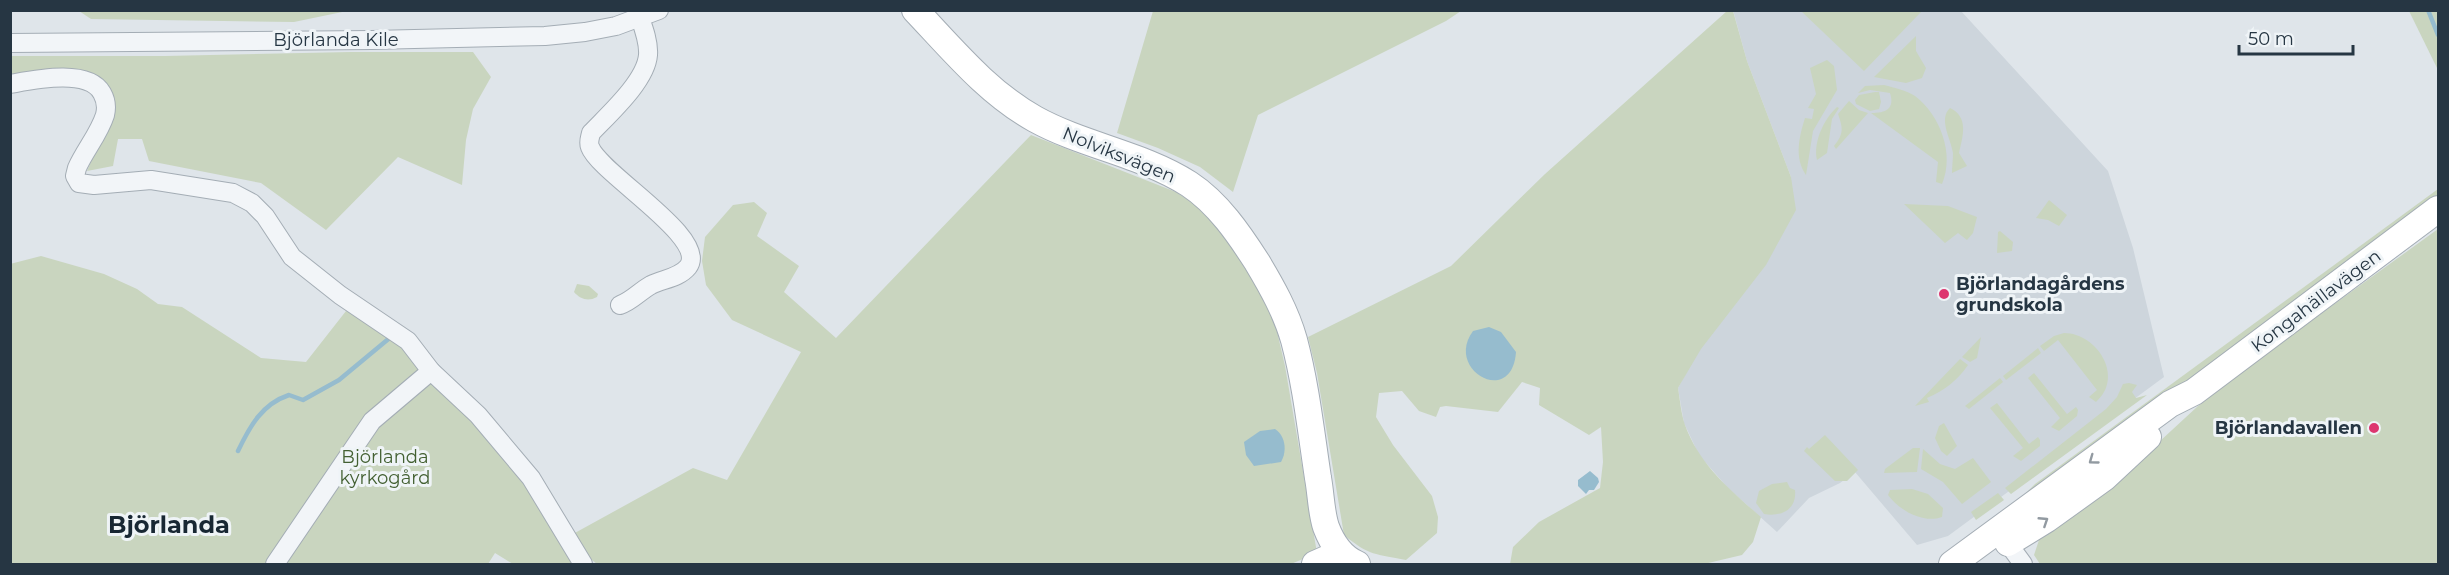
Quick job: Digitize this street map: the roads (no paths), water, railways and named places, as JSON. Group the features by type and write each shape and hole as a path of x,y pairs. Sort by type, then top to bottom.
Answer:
{"street":[{"name":"Björlanda Kile","path":"10,43 535,36 585,32 640,18 659,10"},
{"name":"Nolviksvägen","path":"915,10 966,63 1011,104 1057,130 1162,170 1189,184 1219,210 1243,240 1274,292 1294,339 1326,525 1349,559"},
{"path":"620,304 628,302 650,286 682,273 690,264 691,252 684,239 674,228 605,165 590,148 591,134 640,77 647,62 649,53 640,18"},
{"path":"10,84 78,78 98,87 106,104 105,115 77,168 75,176 79,183 94,185 151,180 233,193 252,202 265,216 292,257 408,341 431,371 478,415 531,478 583,564"},
{"name":"Kongahällavägen","path":"1952,564 2003,537 2047,519 2104,478 2194,392 2439,210"},
{"path":"275,564 308,519 372,421 431,371"},
{"path":"2003,537 2023,564"},
{"name":"Kongahällavägen","path":"1978,564 2003,537"},
{"path":"1315,564 1349,559"}],"water":[{"path":"1489,327 1501,332 1516,352 1512,369 1504,378 1493,380 1482,377 1473,370 1467,359 1466,345 1473,331"},
{"path":"1275,429 1279,432 1284,444 1281,462 1254,466 1246,455 1244,442 1260,431"},
{"path":"1590,471 1599,482 1594,490 1589,490 1586,494 1578,486 1578,480"}],"waterway":[{"path":"2428,10 2438,35"},
{"path":"238,451 252,425 271,404 289,395 303,400 339,380 392,336"}],"place":[{"name":"Björlandagårdens grundskola","path":"1944,294"},
{"name":"Björlandavallen","path":"2374,428"}],"district":[{"name":"Björlanda","path":"169,525"}],"park label":[{"name":"Björlanda kyrkogård","path":"385,467"}]}
